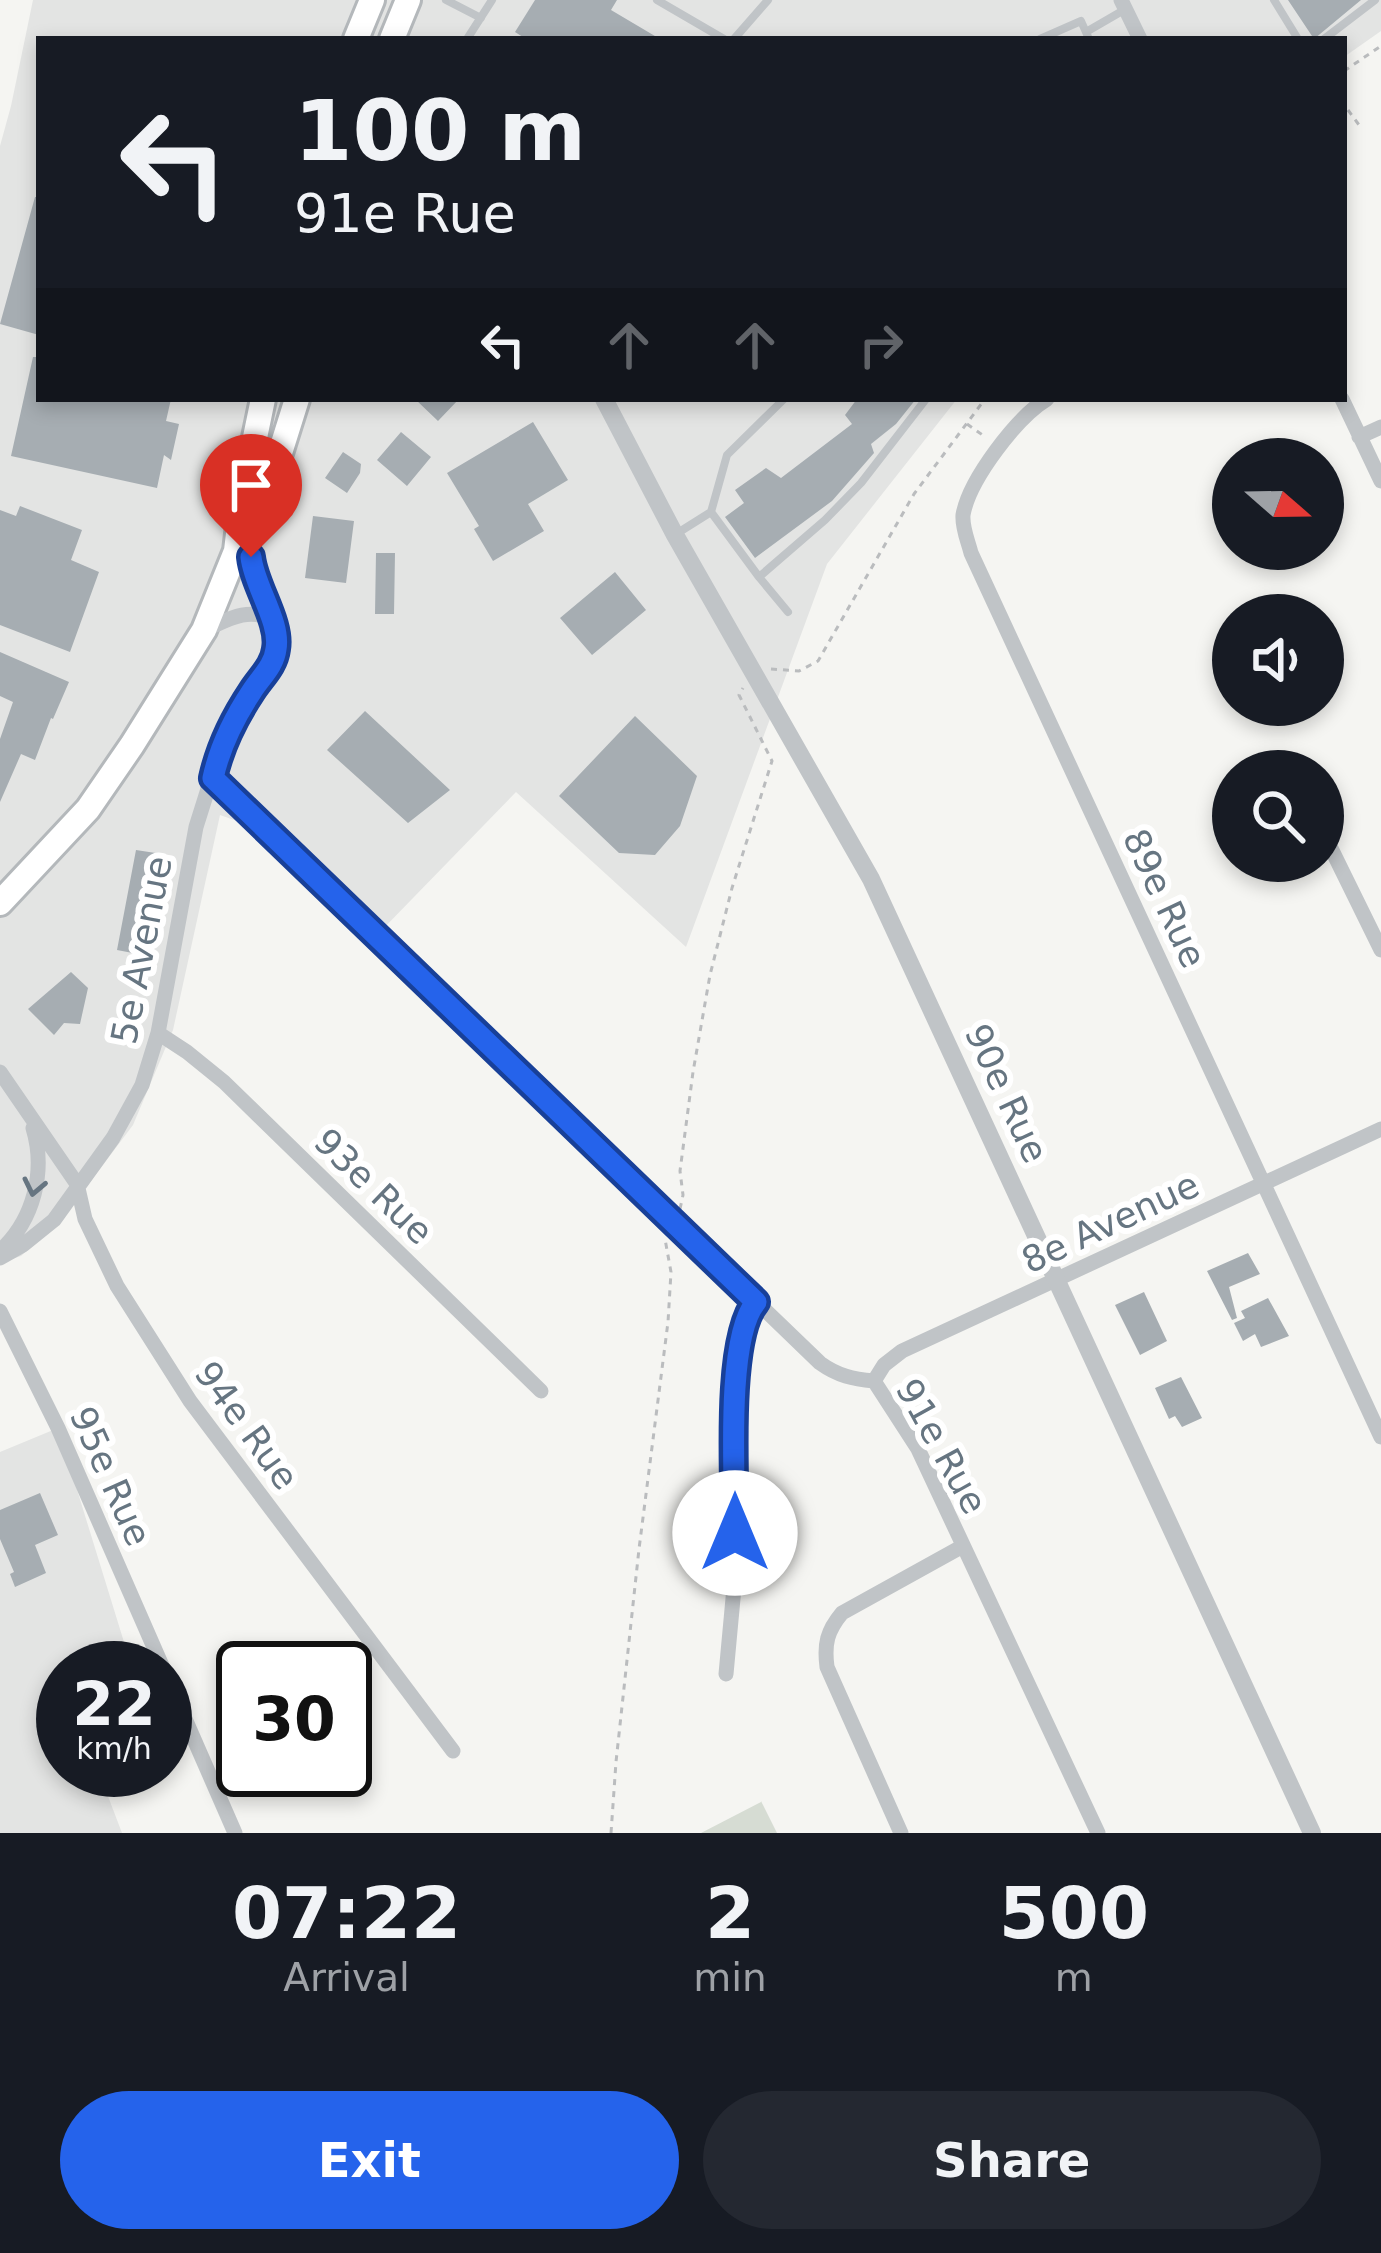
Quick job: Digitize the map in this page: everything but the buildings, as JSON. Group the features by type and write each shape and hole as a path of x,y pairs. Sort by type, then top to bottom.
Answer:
{"main road":[{"path":"357,36 373,0"},
{"path":"393,36 408,0"},
{"path":"236,551 262,402"},
{"path":"0,903 88,808 204,630 236,551 265,504 296,402"}],"street":[{"path":"1123,5 1138,36"},
{"name":"90e Rue","path":"606,402 675,535 871,879 1312,1833"},
{"name":"89e Rue","path":"1042,402 999,447 974,489 963,526 971,553 1381,1437"},
{"path":"1343,402 1381,481"},
{"path":"1359,437 1381,427"},
{"name":"5e Avenue","path":"0,1255 23,1245 54,1220 113,1138 142,1085 158,1034 196,827 232,724 276,650 270,618 253,575 253,526"},
{"path":"204,630 244,612 270,618"},
{"name":"91e Rue","path":"213,778 756,1302 833,1372 874,1381 918,1449 1098,1833"},
{"path":"1344,875 1381,950"},
{"name":"93e Rue","path":"158,1034 224,1082 542,1390"},
{"name":"94e Rue","path":"0,1072 77,1184 85,1220 117,1286 190,1401 453,1751"},
{"name":"94e Rue","path":"0,1255 26,1220 39,1177 37,1138 29,1113"},
{"name":"8e Avenue","path":"874,1381 884,1365 902,1351 1381,1129"},
{"path":"726,1674 735,1577 736,1360 748,1312 756,1302"},
{"name":"95e Rue","path":"0,1311 58,1428 151,1641"},
{"path":"901,1833 827,1667 824,1646 830,1627 842,1613 963,1546"},
{"name":"95e Rue","path":"192,1735 235,1833"}],"lane":[{"path":"446,0 481,18"},
{"path":"469,36 492,0"},
{"path":"657,0 719,36"},
{"path":"737,36 768,0"},
{"path":"1274,0 1296,36"},
{"path":"1328,36 1375,0"},
{"path":"1047,36 1081,21 1087,35 1123,5"},
{"path":"675,535 711,512 727,455 781,402"},
{"path":"759,577 861,483 924,402"},
{"path":"711,512 788,612"}],"path":[{"path":"1347,69 1381,46"},
{"path":"1348,110 1362,129"},
{"path":"769,669 799,671 818,661 914,494 983,402"},
{"path":"966,423 999,447"},
{"path":"679,1211 693,1072 710,975 772,761 739,695 746,686"},
{"path":"611,1833 636,1573 668,1322 668,1232"}],"shaded area":[{"path":"33,0 1381,0 1381,31 1347,55 1347,36 36,36 36,402 955,402 827,564 686,947 516,792 378,934 274,834 220,815 173,1030 133,1125 66,1214 21,1256 0,1263 0,146"},
{"path":"58,1428 124,1641 36,1641 36,1797 108,1797 122,1833 0,1833 0,1452"},
{"path":"761,1802 777,1833 701,1833"}],"route":[{"path":"251,557 276,650 232,724 213,778 756,1302 748,1312 736,1360 735,1533"}]}
